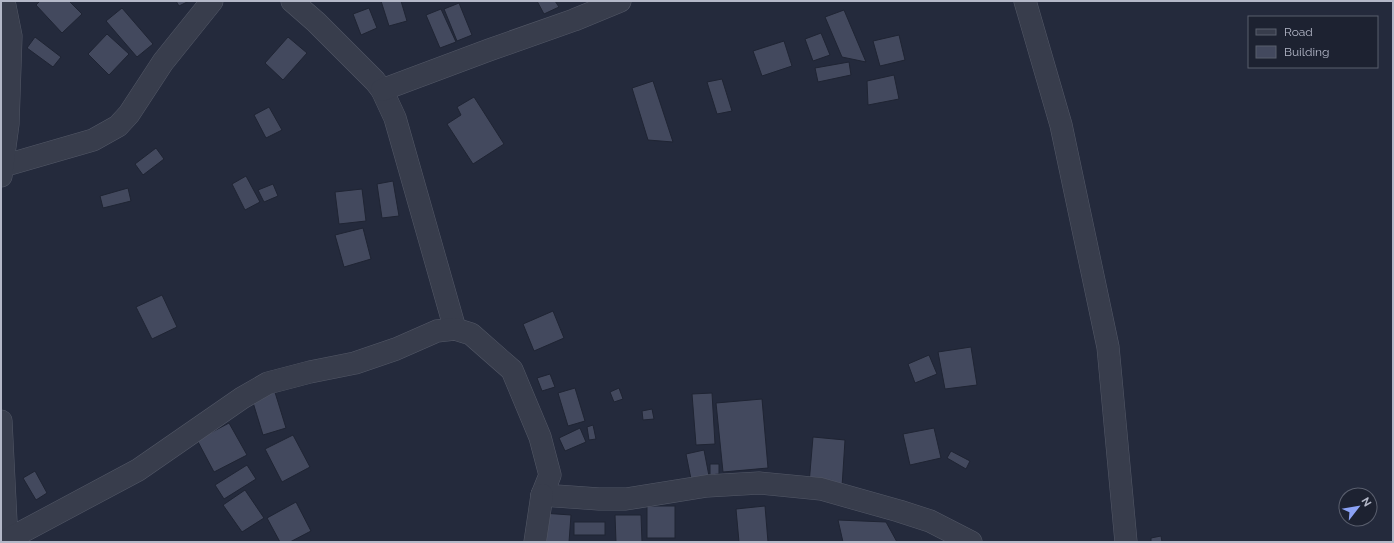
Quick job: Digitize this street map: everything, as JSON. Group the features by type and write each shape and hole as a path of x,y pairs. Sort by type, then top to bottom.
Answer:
{"street":[{"path":"4,1 11,36 8,124 2,171 92,140 118,126 129,114 163,62 212,1"},
{"path":"292,1 316,22 375,81 382,90 395,118 455,329"},
{"path":"382,90 574,20 620,1"},
{"path":"1025,1 1061,125 1108,347 1126,542"},
{"path":"1,421 7,541 138,470 242,398 268,383 310,372 355,363 396,349 437,331 455,329 471,334 512,370 540,437 550,475 542,495 535,542"},
{"path":"542,495 599,499 626,499 707,486 758,483 821,489 930,521 971,542"}],"building":[{"path":"40,1 69,1 82,14 62,33 36,5"},
{"path":"176,1 189,1 179,6"},
{"path":"381,1 401,1 407,21 389,26"},
{"path":"537,1 555,1 559,7 544,14"},
{"path":"459,3 472,35 457,41 444,9"},
{"path":"122,8 153,44 137,57 106,21"},
{"path":"369,8 377,28 361,35 353,14"},
{"path":"441,9 456,42 440,48 426,15"},
{"path":"844,10 866,62 842,57 825,17"},
{"path":"821,33 830,55 813,61 805,39"},
{"path":"107,34 129,54 109,75 88,54"},
{"path":"899,35 905,60 880,66 873,41"},
{"path":"35,37 61,57 53,67 27,48"},
{"path":"288,37 307,53 283,80 265,63"},
{"path":"784,41 792,66 762,76 753,51"},
{"path":"849,62 851,75 818,82 815,68"},
{"path":"894,75 899,99 868,105 867,81"},
{"path":"722,79 732,111 717,114 707,82"},
{"path":"653,81 673,142 648,140 632,88"},
{"path":"474,97 504,144 473,164 447,124 461,115 457,107"},
{"path":"269,107 282,130 266,138 254,115"},
{"path":"156,148 164,159 143,175 135,164"},
{"path":"246,176 260,202 245,210 232,184"},
{"path":"393,181 399,216 382,218 377,184"},
{"path":"273,184 278,196 264,202 258,190"},
{"path":"128,188 131,201 103,208 100,196"},
{"path":"362,189 366,221 339,224 335,192"},
{"path":"363,228 371,259 344,267 335,235"},
{"path":"162,295 177,327 152,339 136,307"},
{"path":"553,311 564,338 534,351 523,324"},
{"path":"971,347 977,385 945,389 938,352"},
{"path":"929,355 937,374 915,383 908,364"},
{"path":"550,374 555,387 542,391 537,378"},
{"path":"575,388 585,421 568,426 558,393"},
{"path":"619,388 623,399 614,402 610,392"},
{"path":"274,389 286,428 263,435 251,396"},
{"path":"712,393 715,444 696,445 692,394"},
{"path":"762,399 768,468 723,472 716,403"},
{"path":"652,409 654,419 643,420 642,411"},
{"path":"229,423 247,455 214,472 197,440"},
{"path":"593,425 596,439 589,440 587,427"},
{"path":"580,428 586,442 565,451 559,438"},
{"path":"934,428 941,458 910,465 903,434"},
{"path":"293,435 310,467 282,482 265,449"},
{"path":"813,437 845,440 842,487 809,484"},
{"path":"704,450 709,476 691,479 686,454"},
{"path":"951,451 970,461 966,469 947,458"},
{"path":"710,464 719,464 719,474 710,475"},
{"path":"247,465 256,479 224,499 215,485"},
{"path":"35,471 47,493 36,500 23,478"},
{"path":"245,490 264,518 242,532 223,505"},
{"path":"296,502 311,531 290,542 280,542 267,518"},
{"path":"647,506 675,506 675,538 647,538"},
{"path":"765,506 768,542 739,542 736,509"},
{"path":"542,513 571,515 569,542 540,542"},
{"path":"615,515 641,515 642,542 616,542"},
{"path":"838,520 886,522 897,542 843,542"},
{"path":"574,522 605,522 605,535 574,535"},
{"path":"1161,536 1162,542 1151,542 1151,538"}]}
